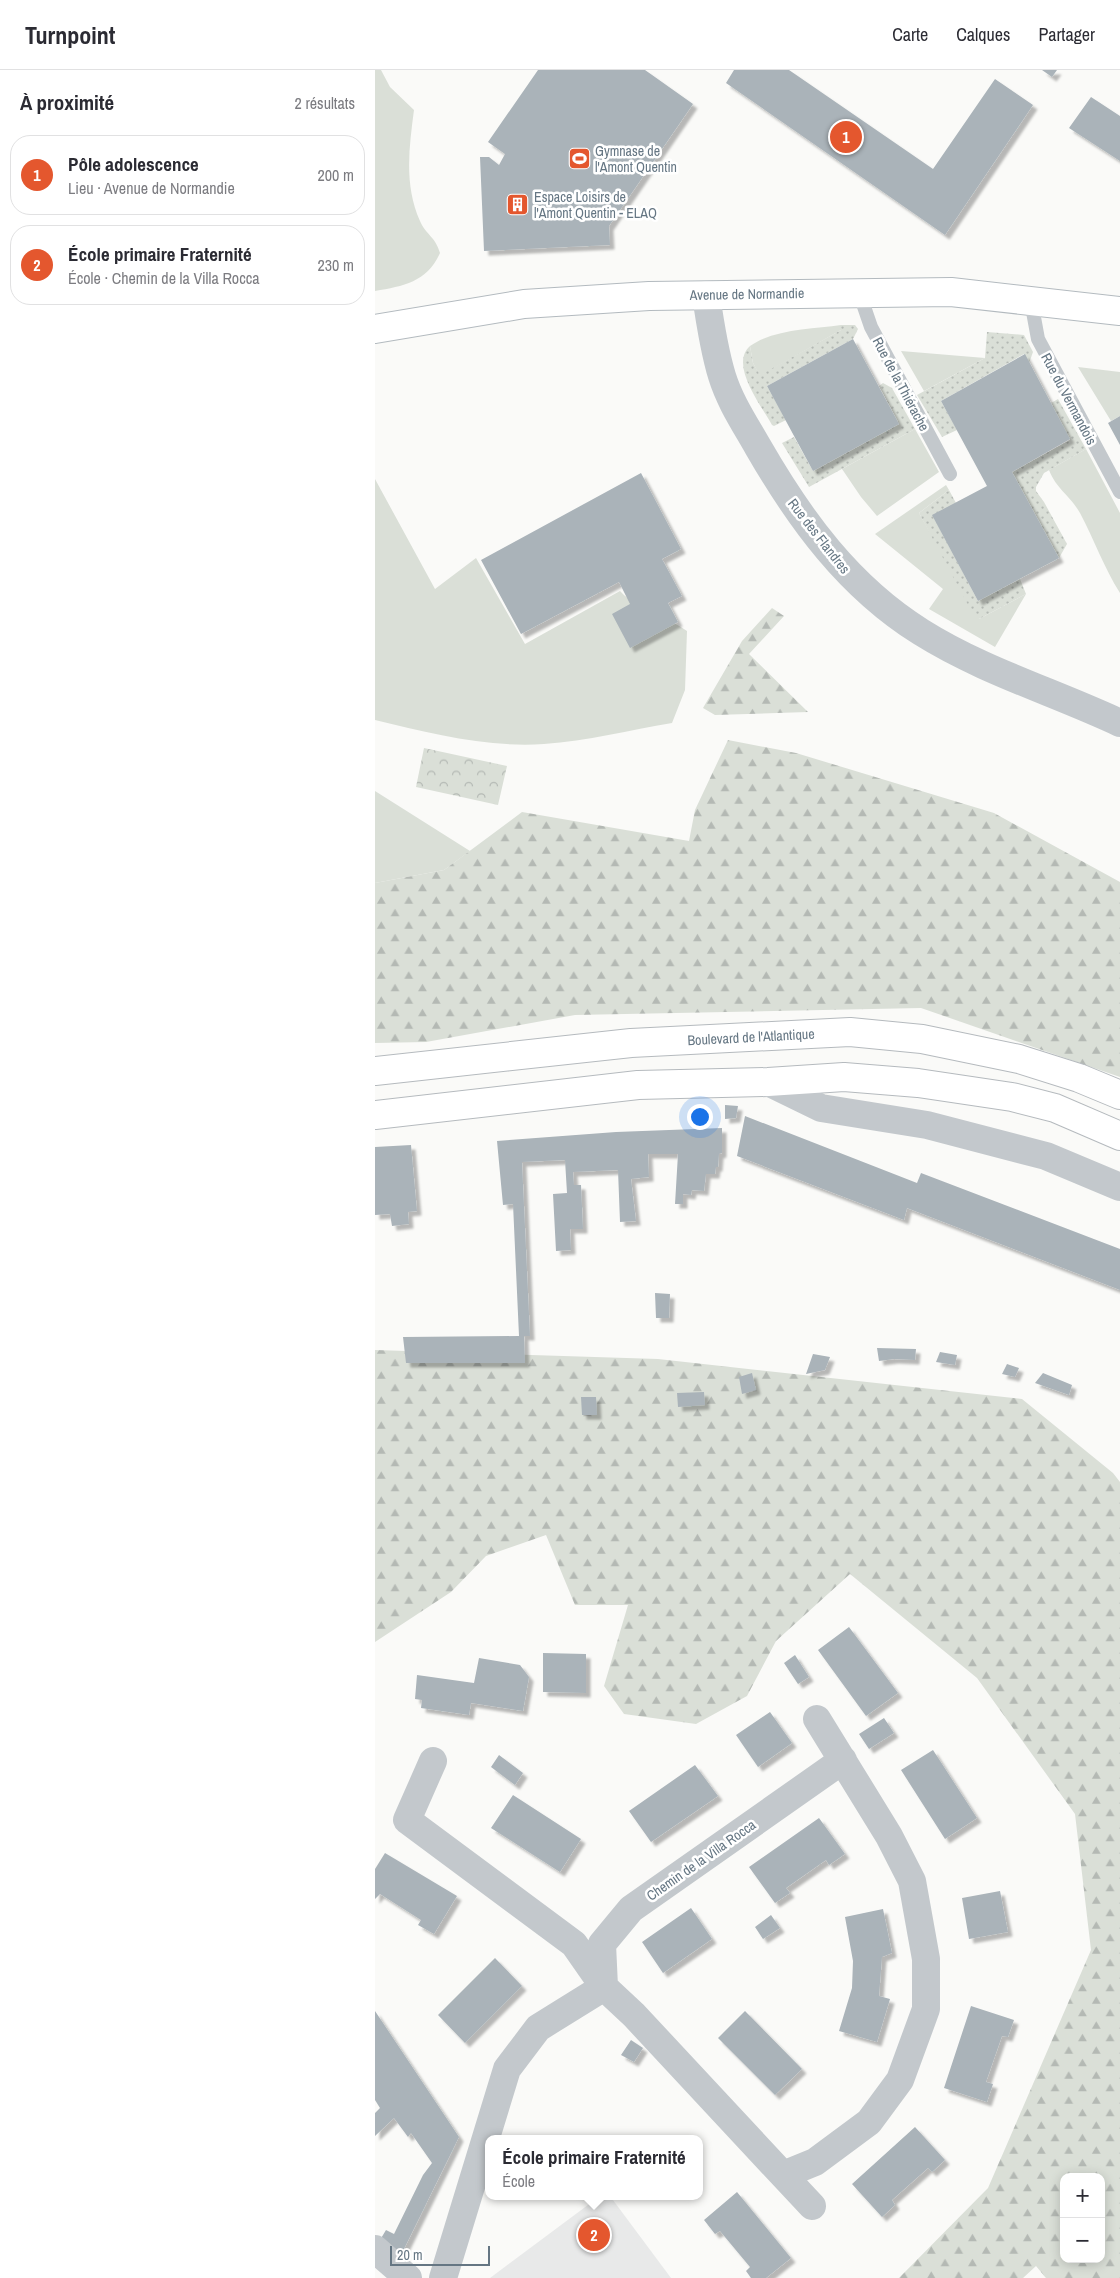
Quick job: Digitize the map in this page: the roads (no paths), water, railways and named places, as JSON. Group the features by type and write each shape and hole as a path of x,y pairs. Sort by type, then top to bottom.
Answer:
{"main road":[{"name":"Avenue de Normandie","path":"375,328 524,304 649,296 951,292 1120,311"},
{"name":"Boulevard de l'Atlantique","path":"375,1071 631,1043 850,1032 921,1039 1019,1059 1079,1078 1120,1095"},
{"path":"375,1115 638,1085 768,1082 843,1077 965,1089 1055,1108 1120,1136"}],"street":[{"name":"Rue des Flandres","path":"706,295 715,352 723,378 739,415 785,491 845,571 893,613 945,646 1120,724"},
{"path":"768,1082 821,1108 927,1125 1046,1156 1120,1188"},
{"path":"783,2174 815,2162 869,2122 900,2080 926,2008 926,1959 911,1881 889,1836 817,1719"},
{"name":"Chemin de la Villa Rocca","path":"604,1988 602,1944 631,1909 843,1760"},
{"path":"433,1761 407,1820 574,1944 604,1988 634,2015 812,2206"},
{"path":"487,2135 507,2069 538,2028 604,1988"},
{"path":"443,2278 485,2141"},
{"path":"375,2249 407,2278"}],"lane":[{"name":"Rue de la Thiérache","path":"859,292 871,327 950,474"},
{"name":"Rue du Vermandois","path":"1031,301 1038,339 1120,492"}],"place":[{"name":"Pôle adolescence","path":"846,137"},
{"name":"Gymnase de l'Amont Quentin","path":"579,159"},
{"name":"Espace Loisirs de l'Amont Quentin - ELAQ","path":"518,205"},
{"name":"École primaire Fraternité","path":"594,2235"}]}
